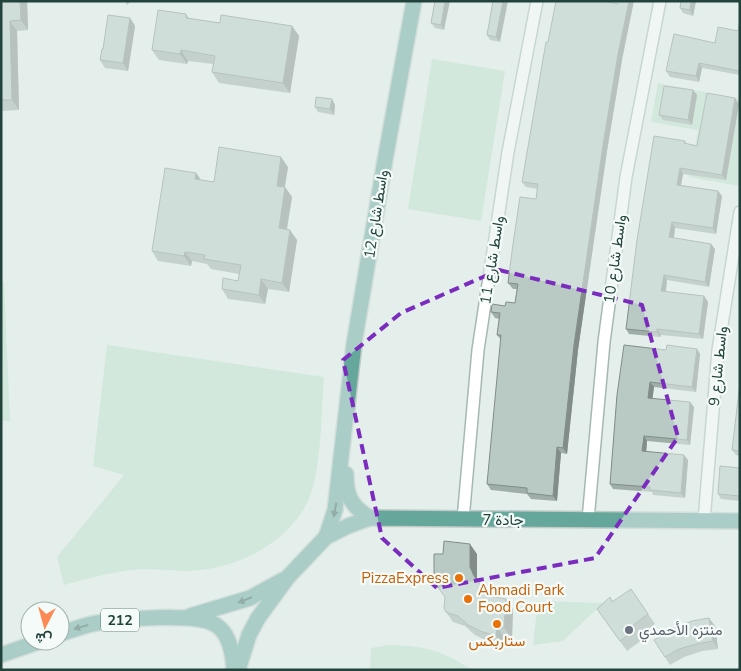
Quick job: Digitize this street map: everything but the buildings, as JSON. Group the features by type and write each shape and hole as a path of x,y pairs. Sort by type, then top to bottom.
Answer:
{"main road":[{"name":"واسط شارع 12","path":"326,537 335,510 354,344 384,160 414,1"},
{"name":"واسط شارع 12","path":"345,427 346,485 349,499 359,512 370,518"},
{"name":"جادة 7","path":"238,670 249,635 258,618 288,577 326,537 370,518 740,521"},
{"name":"جادة 7","path":"181,618 250,598 288,577"},
{"name":"212","path":"70,631 108,621 181,618 207,621 215,624 222,630 231,648 234,670"},
{"path":"1,656 20,649"}],"street":[{"name":"واسط شارع 11","path":"463,520 478,350 508,152 537,1"},
{"name":"واسط شارع 10","path":"588,520 606,322 626,177 660,1"},
{"name":"واسط شارع 9","path":"704,521 718,350 740,212"}],"highlighted area":[{"path":"499,270 642,305 678,437 595,558 437,588 382,538 343,360 401,313"}],"green space":[{"path":"432,59 505,71 481,221 408,209"},
{"path":"658,83 740,99 739,186 689,177 698,130 651,122"},
{"path":"1,282 4,282 10,421 1,421"},
{"path":"107,345 324,377 320,446 316,474 306,505 295,522 264,548 246,558 227,565 188,571 131,570 105,574 64,585 57,557 124,475 93,466"},
{"path":"538,601 603,603 563,641 533,645"},
{"path":"389,645 433,650 472,670 370,670 371,648"}],"place":[{"name":"PizzaExpress","path":"459,578"},
{"name":"Ahmadi Park Food Court","path":"468,599"},
{"name":"ستاربكس","path":"497,624"},
{"name":"منتزه الأحمدي","path":"629,630"}]}
